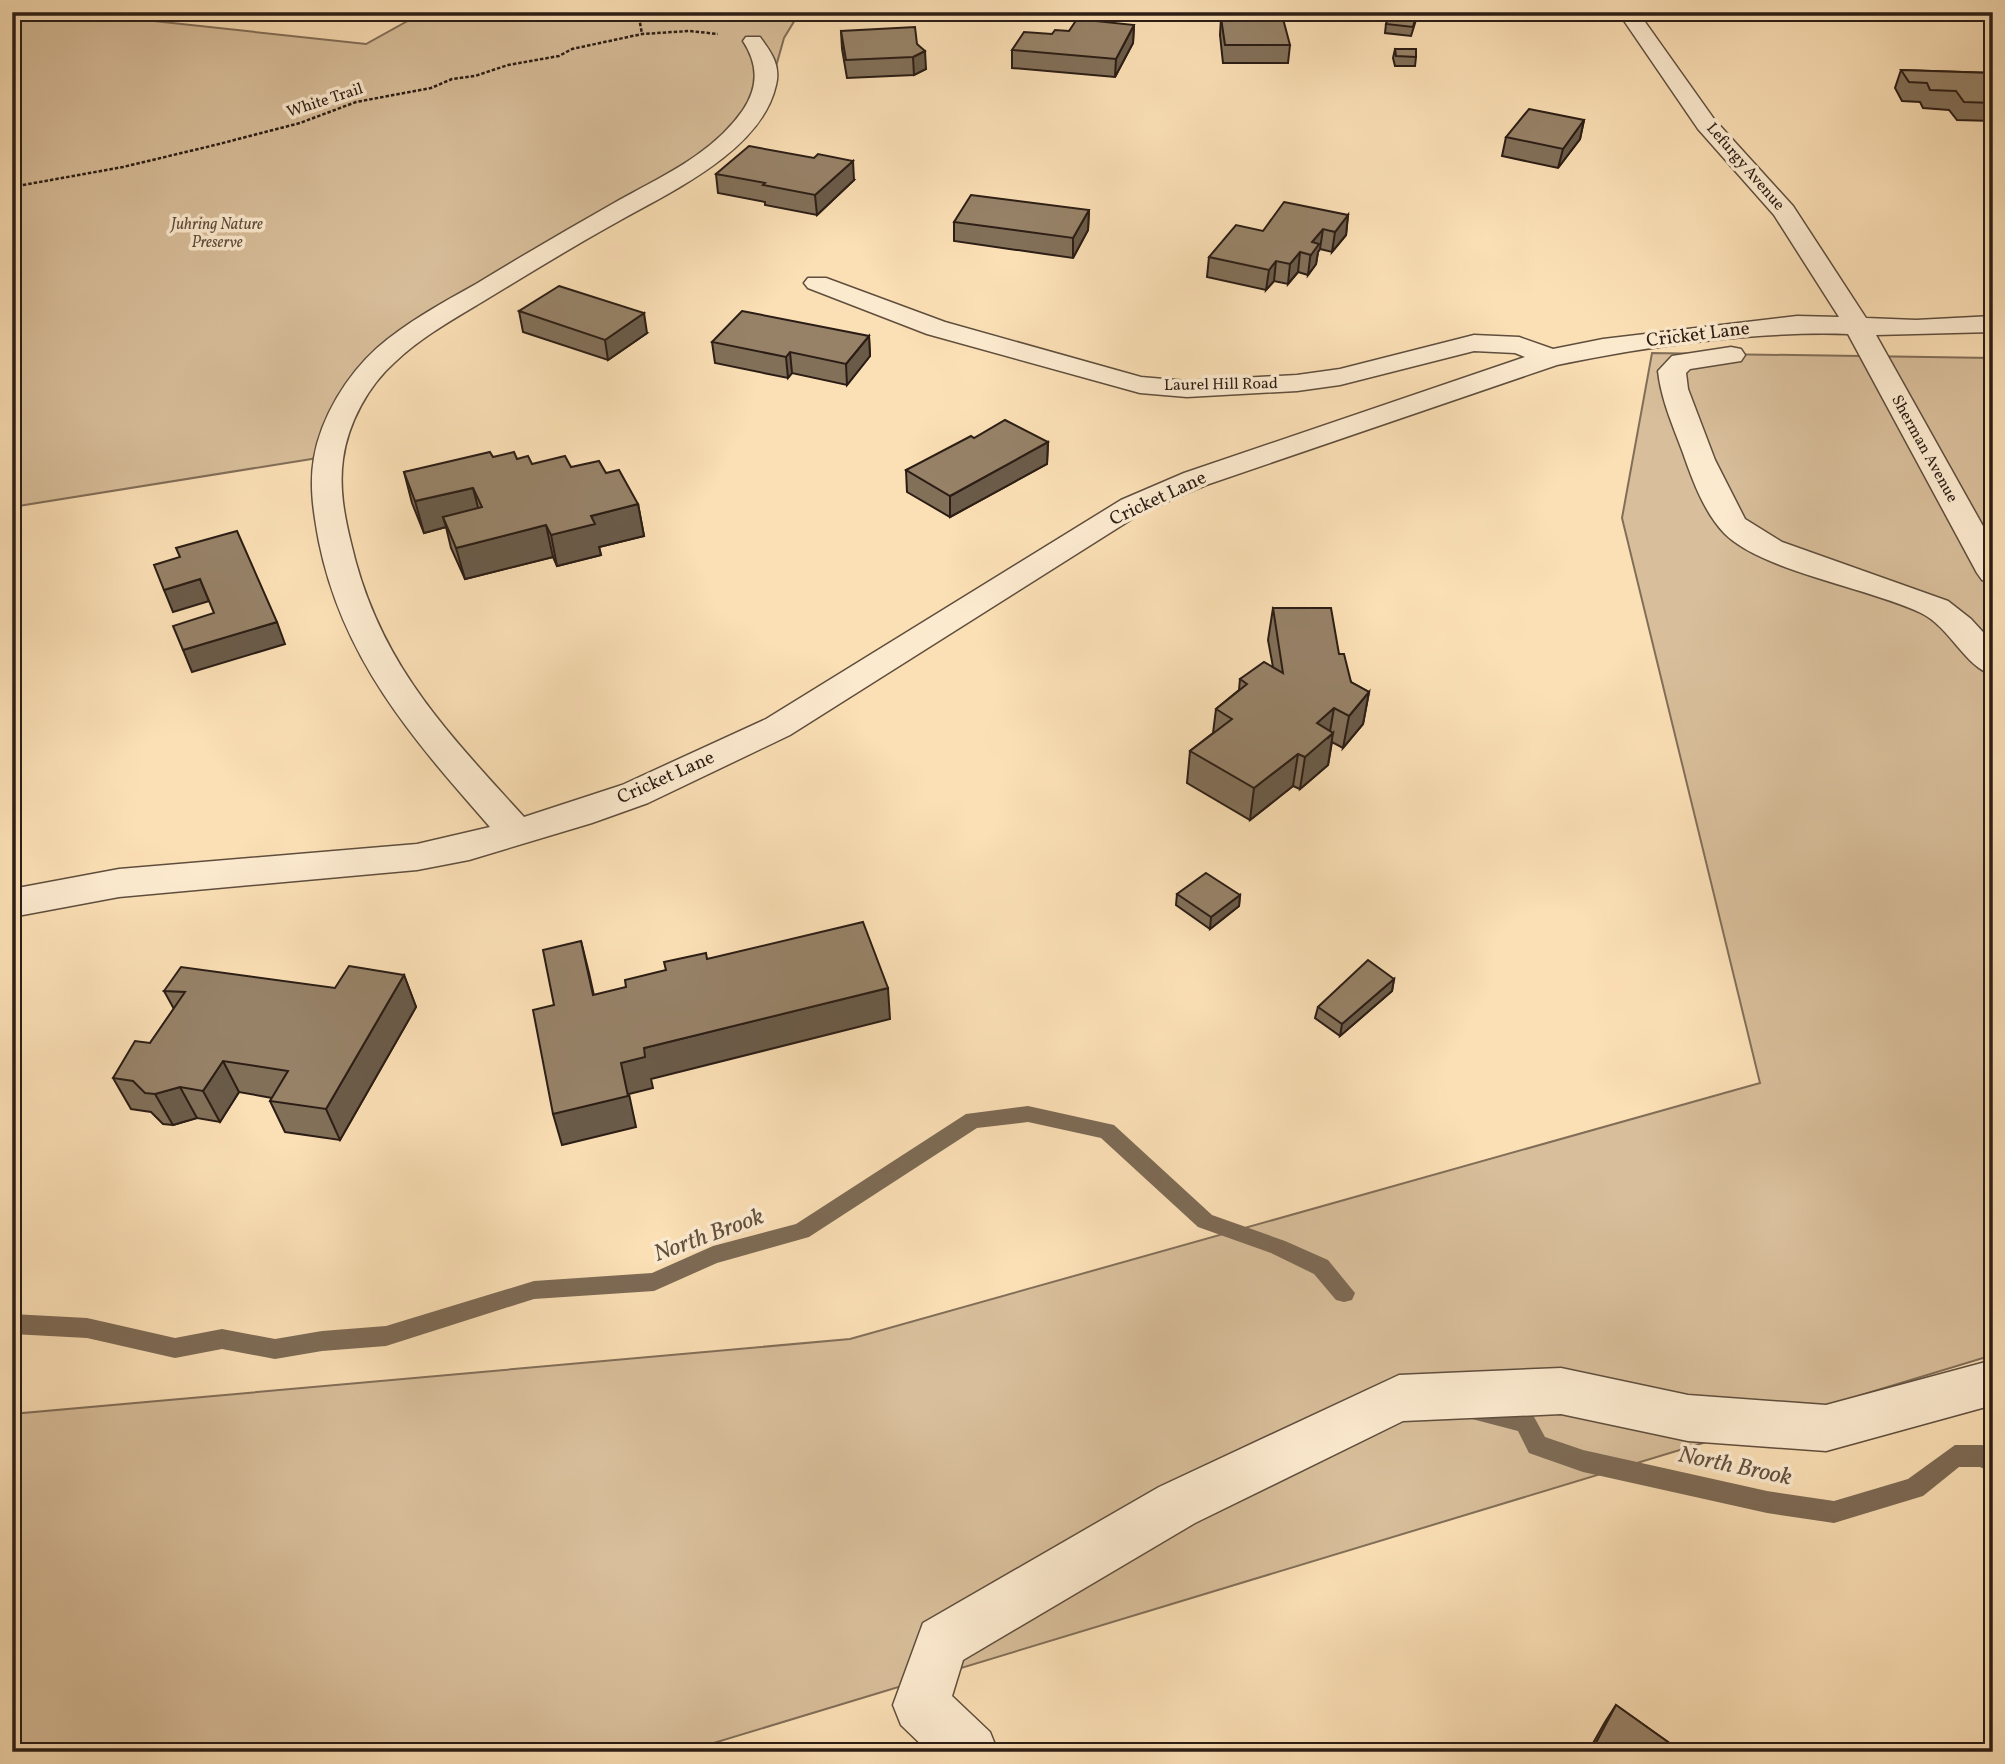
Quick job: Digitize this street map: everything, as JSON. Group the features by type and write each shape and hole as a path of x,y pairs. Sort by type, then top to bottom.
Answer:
{"street":[{"name":"Lefurgy Avenue","path":"1628,12 1706,124 1784,211 1861,335"},
{"path":"516,833 397,695 371,653 337,565 327,470 334,442 342,417 370,371 421,328 520,267 680,176 720,149 755,108 764,92 769,74 766,57 753,41"},
{"name":"Laurel Hill Road","path":"817,283 936,328 1140,385 1187,389 1297,383 1340,377 1474,343 1519,345 1550,358"},
{"name":"Cricket Lane","path":"12,903 118,883 417,857 516,833 635,794 778,727 1132,506 1195,479 1550,358 1603,347 1718,331 1797,324 1861,335"},
{"path":"1993,324 1916,328 1861,335 1682,362 1672,371 1674,389 1722,508 1736,529 1765,547 1907,594 1938,609 1993,664"},
{"name":"Sherman Avenue","path":"1861,335 1993,573"},
{"path":"970,1752 921,1705 942,1642 1177,1505 1399,1398 1561,1391 1688,1418 1826,1428 1993,1382"}],"path":[{"path":"638,12 642,34"},
{"name":"White Trail","path":"12,187 123,167 202,148 300,123 356,102 431,88 452,79 559,57 572,50 642,34 690,31 732,35 753,41"}],"green space":[{"name":"Juhring Nature Preserve","path":"12,12 70,12 366,44 422,13 798,15 784,38 773,77 744,128 370,371 330,456 12,507"},
{"path":"1652,353 1993,358 1993,1355 684,1752 12,1752 12,1414 850,1339 1760,1083 1622,518"}],"building":[{"path":"1390,12 1417,12 1413,27 1386,24"},
{"path":"1282,15 1290,45 1225,45 1221,18"},
{"path":"1077,19 1134,25 1116,59 1012,50 1024,32 1052,34 1055,30 1069,31"},
{"path":"915,27 917,44 925,51 913,57 846,60 841,31"},
{"path":"1395,49 1416,49 1416,57 1396,56"},
{"path":"1901,70 1993,73 1993,103 1964,102 1956,91 1930,90 1927,83 1909,82"},
{"path":"1529,109 1584,120 1563,149 1506,137"},
{"path":"749,146 814,158 818,154 853,161 815,195 716,174"},
{"path":"971,195 1089,210 1073,238 954,222"},
{"path":"1284,202 1348,215 1335,232 1323,229 1312,242 1319,244 1311,255 1300,252 1290,264 1276,261 1269,270 1209,257 1236,225 1263,231"},
{"path":"559,286 644,313 605,340 519,311"},
{"path":"742,311 869,336 846,364 790,352 786,357 712,342"},
{"path":"1005,420 1048,442 950,496 906,470 971,436 974,438"},
{"path":"490,452 493,457 514,452 517,459 528,456 532,464 565,456 571,467 599,461 606,473 619,470 638,504 591,516 595,524 551,535 546,525 456,548 443,517 482,507 473,488 415,501 404,472"},
{"path":"237,531 277,622 183,650 173,626 214,613 200,579 164,590 154,565 180,557 176,548"},
{"path":"1273,608 1331,608 1339,654 1344,654 1351,682 1369,692 1349,716 1334,708 1317,723 1333,733 1305,757 1298,754 1254,788 1190,751 1232,719 1216,709 1247,684 1240,679 1264,662 1283,673"},
{"path":"1206,873 1240,895 1211,917 1177,894"},
{"path":"863,922 888,988 644,1048 645,1057 621,1063 628,1096 553,1114 533,1010 554,1005 543,950 581,941 593,995 626,987 625,980 666,970 664,962 706,953 707,959"},
{"path":"1368,960 1394,979 1342,1024 1318,1007"},
{"path":"349,966 404,975 326,1109 270,1101 288,1071 223,1061 203,1091 180,1087 155,1094 145,1093 133,1081 113,1078 135,1041 150,1043 185,992 164,991 181,967 335,988"},
{"path":"1616,1705 1682,1752 1591,1752"}],"waterway":[{"name":"North Brook","path":"12,1324 87,1328 175,1348 222,1339 275,1349 322,1341 386,1336 534,1290 654,1282 713,1255 802,1231 973,1120 1028,1114 1107,1131 1205,1221 1278,1247 1321,1267 1344,1293"},
{"name":"North Brook","path":"1480,1412 1525,1422 1537,1445 1583,1461 1767,1502 1834,1512 1915,1488 1955,1456 1982,1456 1993,1462"}]}
